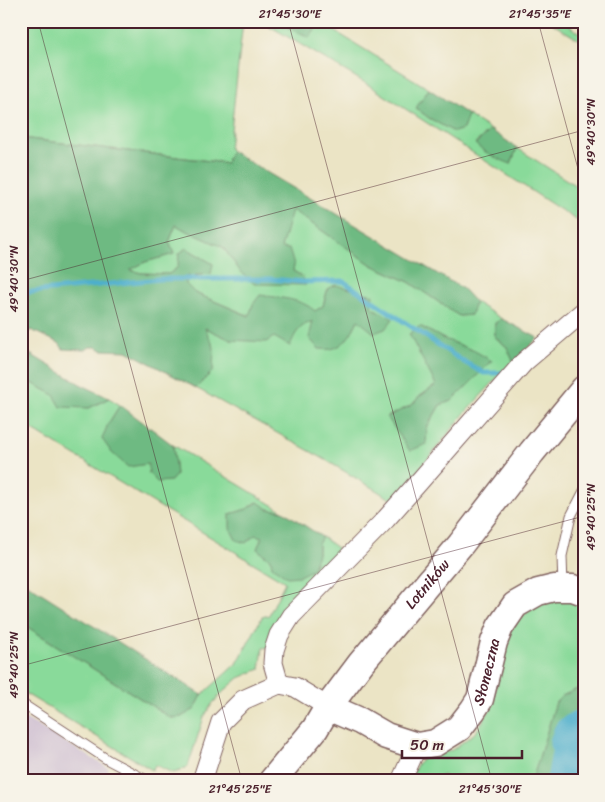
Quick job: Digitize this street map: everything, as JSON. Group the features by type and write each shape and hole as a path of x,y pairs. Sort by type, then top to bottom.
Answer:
{"street":[{"path":"279,684 273,663 274,650 279,636 291,616 386,519 524,362 584,312"},
{"name":"Lotników","path":"272,781 315,729 328,706 367,656 461,544 532,452 584,389"},
{"name":"Słoneczna","path":"417,746 435,743 459,728 473,710 480,699 494,642 500,628 515,605 538,592 554,588 574,590"},
{"path":"202,781 222,722 243,700 279,684 295,687 386,736 417,746 401,781"}],"lane":[{"path":"574,590 562,556 571,516 584,490"},
{"path":"21,703 108,760 148,781"}],"shaded area":[{"path":"21,716 109,768 102,781 21,781"}],"green space":[{"path":"21,21 243,21 229,149 231,151 227,163 21,138"},
{"path":"261,21 275,21 309,38 320,22 429,89 416,108 429,118 454,132 463,129 468,115 491,130 475,143 481,149 511,163 517,148 584,191 584,225 367,84"},
{"path":"275,21 319,21 320,22 309,38"},
{"path":"548,21 562,21 584,36 584,43"},
{"path":"429,89 468,115 463,129 454,132 429,118 416,108"},
{"path":"491,130 517,148 511,164 488,153 475,144"},
{"path":"21,138 226,163 231,151 463,289 475,302 471,315 459,316 409,282 372,265 292,210 281,248 289,249 294,265 293,271 302,276 306,285 254,284 240,271 223,247 176,225 169,242 174,254 145,262 130,270 141,273 169,274 178,267 179,254 186,248 213,264 211,274 186,276 186,284 195,293 249,316 253,304 260,295 303,303 315,311 323,306 328,288 336,285 373,295 371,307 393,319 385,329 374,333 358,320 351,334 341,345 330,349 319,349 309,338 313,321 304,325 298,331 290,346 274,337 266,342 231,340 205,328 214,347 213,371 196,388 127,351 102,350 96,347 84,350 63,349 59,343 31,330 21,338"},
{"path":"291,209 372,265 409,282 459,316 471,315 475,302 502,319 495,323 495,337 507,347 513,361 464,414 394,501 324,459 196,388 213,371 204,327 231,340 294,335 303,325 314,321 353,330 358,320 328,288 323,306 315,311 253,304 250,316 195,293 186,284 186,276 210,274 213,264 186,248 179,254 178,267 169,274 141,273 130,270 145,262 174,254 169,242 176,225 223,247 240,271 305,285 302,276 293,271 294,265 281,248","holes":["420,326 442,338 452,401 440,405 427,428 426,444 387,417 412,405 419,397 436,385 424,361"]},
{"path":"502,319 538,338 515,361 513,361 507,347 495,337 495,323"},
{"path":"420,326 442,338 475,351 492,361 452,401 440,405 427,427 426,444 410,451 387,417 412,405 419,397 436,385 409,334"},
{"path":"21,346 30,354 80,384 109,398 89,408 61,407 54,395 25,379 21,371"},
{"path":"21,371 25,379 45,390 89,408 109,398 120,405 108,424 148,464 176,475 173,445 283,511 268,509 257,502 247,509 230,514 255,535 262,537 257,549 271,560 318,554 318,544 322,537 344,553 270,647 263,648 260,669 239,678 212,704 204,717 188,766 180,771 173,773 155,765 152,770 21,691 21,619 29,628 171,718 181,717 195,709 202,695 238,662 262,617 269,615 285,582 21,423"},
{"path":"120,405 173,445 176,475 171,481 157,482 149,474 148,464 128,467 112,453 102,439 108,424"},
{"path":"258,502 268,509 283,511 322,537 318,544 318,554 312,570 299,576 287,577 272,566 271,560 257,549 262,537 255,535 246,543 236,540 230,528 230,514 247,509"},
{"path":"24,582 202,695 195,709 181,717 171,718 29,628 21,619 21,583"},
{"path":"552,600 574,601 584,604 584,686 562,696 556,702 532,781 451,781 443,775 432,781 409,781 418,763 425,757 452,750 476,732 489,711 505,639 517,620 534,607"},
{"path":"584,686 584,781 532,781 556,702 562,696"}],"waterway":[{"path":"21,293 160,279 343,281 464,362 484,373 503,373"},
{"path":"561,781 567,748 564,743 568,732 578,725 584,726"}]}
